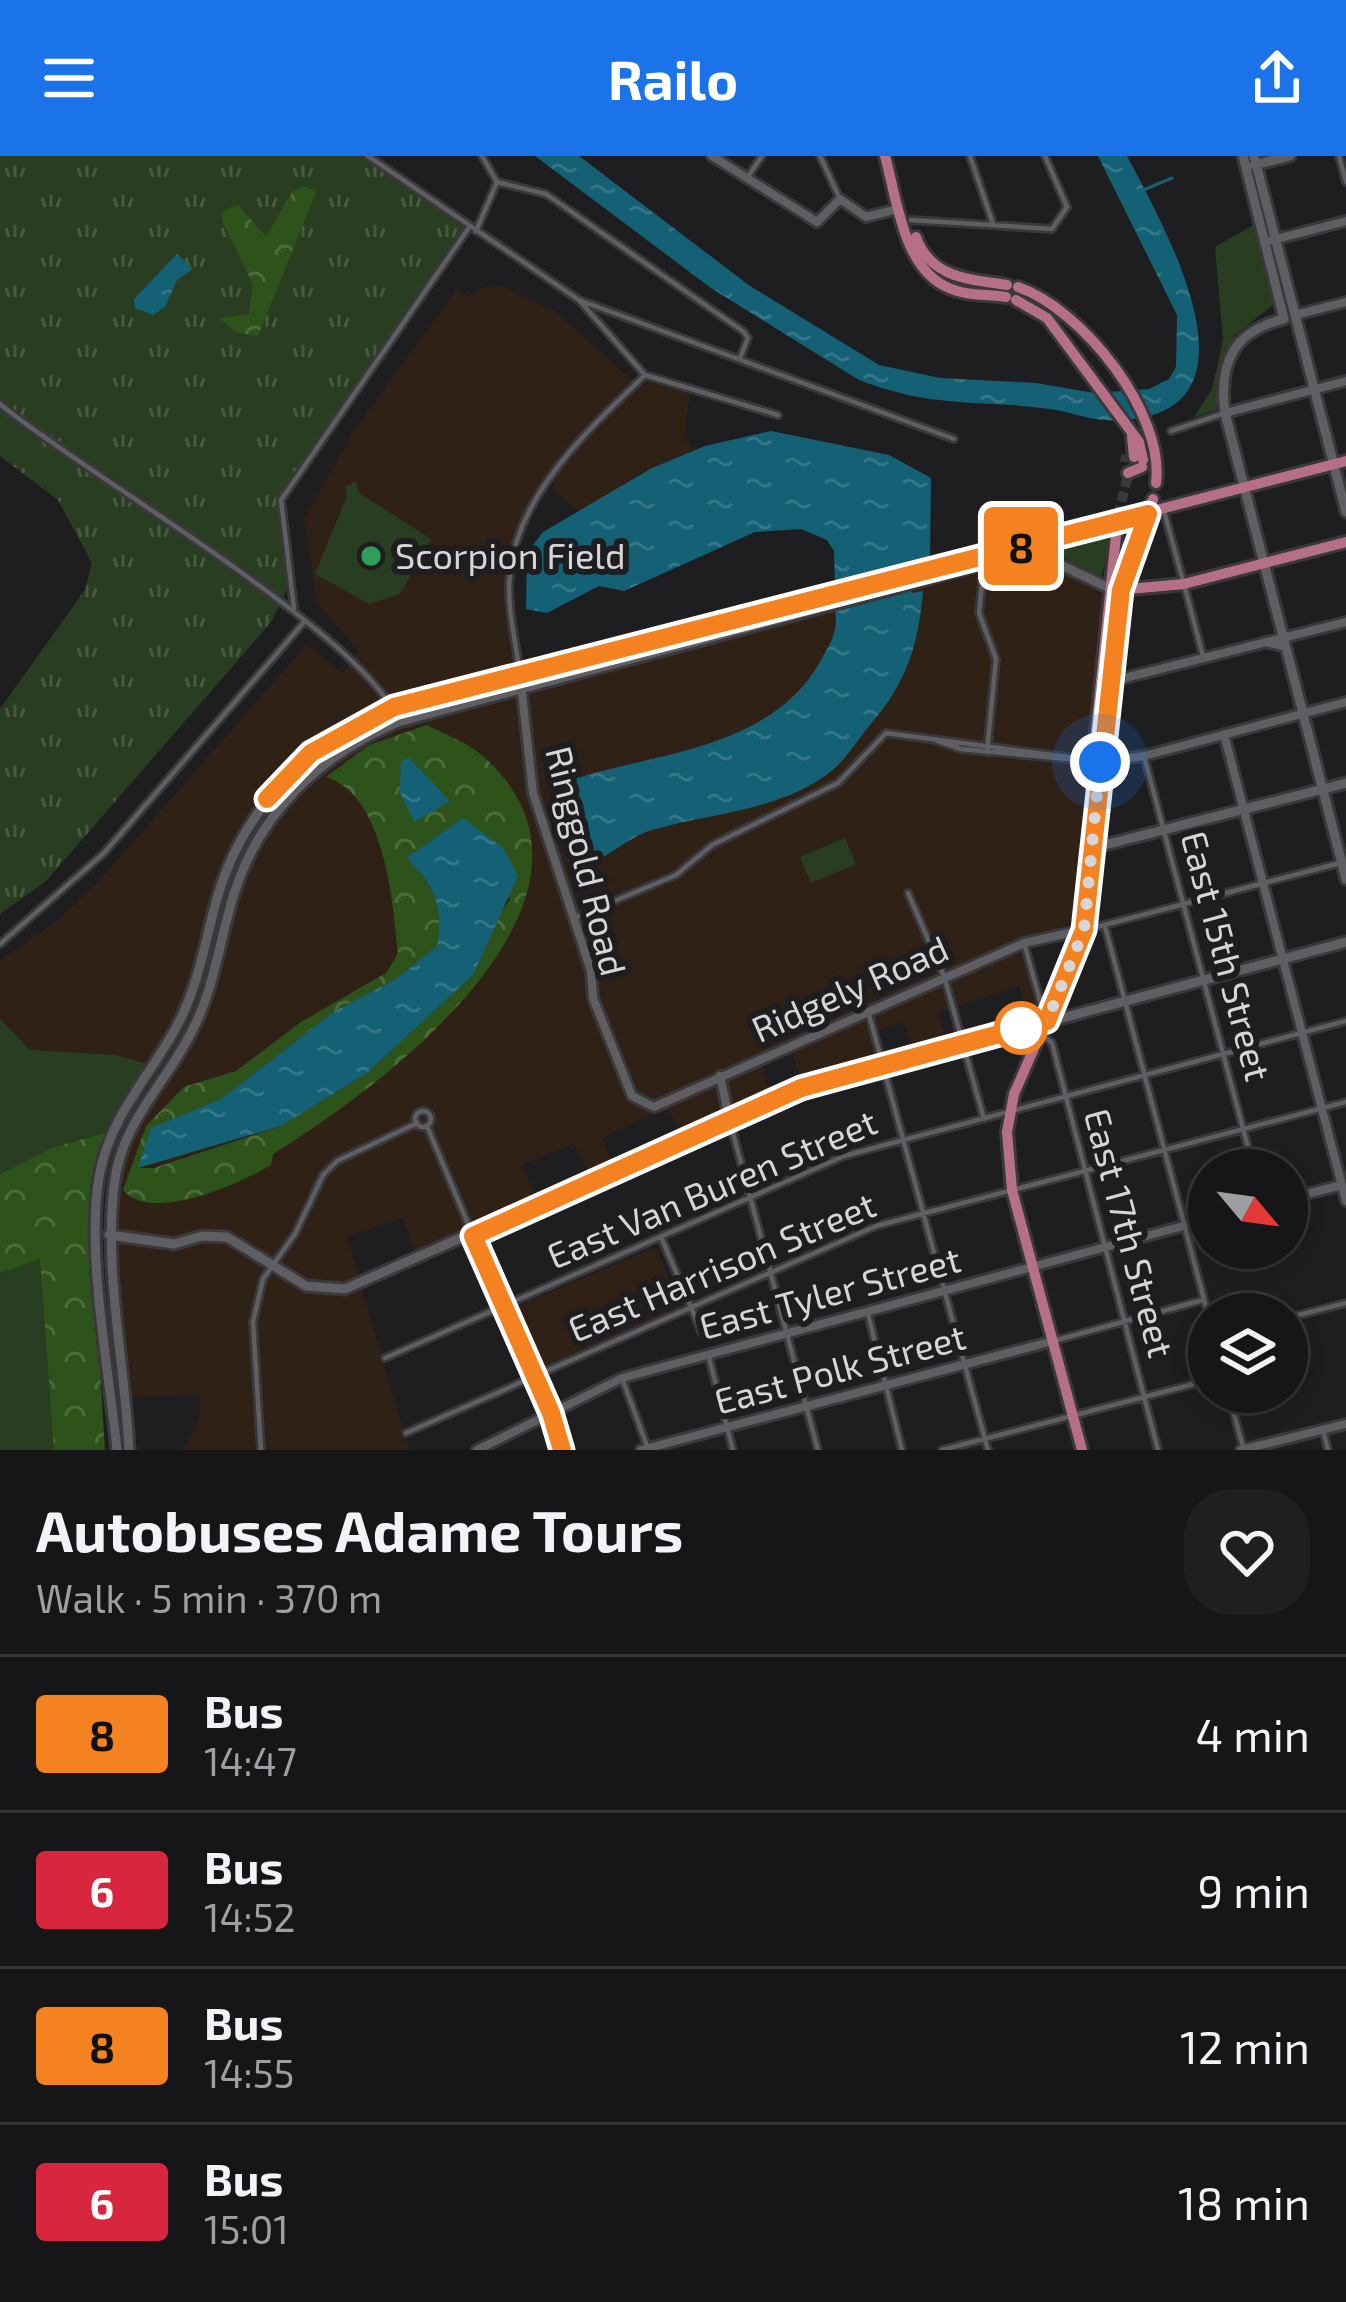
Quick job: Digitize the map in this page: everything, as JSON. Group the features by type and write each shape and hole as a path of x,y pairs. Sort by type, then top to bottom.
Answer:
{"main road":[{"path":"1290,156 1250,161 1297,315 1314,389 1340,462 1346,512"},
{"path":"889,160 915,256 932,278 956,291 1012,292 1039,310 1132,437 1133,463"},
{"path":"889,160 920,250 937,267 1012,292 1073,322 1125,383 1148,438 1156,483"},
{"path":"1271,241 1284,319 1251,327 1232,355 1225,412 1346,879"},
{"path":"117,1450 97,1237 104,1154 117,1118 186,1007 228,866 256,814 311,753 394,707 521,681 1340,462"},
{"path":"1115,589 1153,499"},
{"path":"1082,1450 1006,1153 1010,1112 1084,930 1100,762 1094,749 1107,683 1118,518"},
{"path":"1046,558 1042,549 1048,540"},
{"path":"1008,554 1046,558 1115,589 1184,584 1346,542"},
{"path":"1267,642 1284,642"},
{"path":"129,1450 113,1234 114,1182 122,1148 154,1087 194,1028 234,892 272,818 323,764 398,722 521,681"},
{"path":"1093,848 1346,783"},
{"path":"97,1237 113,1234 174,1244 202,1236 227,1237 306,1286 339,1291 801,1088 1346,942"},
{"path":"142,1078 154,1087"}],"street":[{"path":"368,156 471,231 579,300 954,439"},
{"path":"482,156 497,182 546,194 745,332 748,338 740,358"},
{"path":"712,156 817,222 840,200"},
{"path":"747,178 761,156"},
{"path":"820,156 840,200 866,217 899,208"},
{"path":"970,156 993,224"},
{"path":"911,220 1044,231 1059,225 1067,207 1046,156"},
{"path":"1339,156 1346,182"},
{"path":"294,610 280,500 471,231 497,182"},
{"path":"1271,241 1346,221"},
{"path":"579,300 645,375 778,415"},
{"path":"1284,319 1346,302"},
{"name":"Ringgold Road","path":"642,1103 632,1096 605,1032 533,793 509,582 515,548 568,449 645,375"},
{"path":"1171,431 1346,381"},
{"path":"0,404 60,452 294,610 394,707 398,722"},
{"path":"1164,511 1204,660"},
{"path":"985,559 979,613 996,659 987,748"},
{"path":"0,944 104,853 305,621"},
{"path":"1284,642 1346,622"},
{"path":"1107,683 1267,642"},
{"path":"574,918 676,875 712,844 838,782 880,736 927,736 987,748 1088,755 1100,762 1144,756 1346,702"},
{"path":"1224,734 1346,1201"},
{"name":"East 15th Street","path":"1144,756 1249,1149"},
{"path":"1084,930 1344,862"},
{"path":"908,893 944,976 984,1119"},
{"path":"1105,926 1201,1293"},
{"name":"Ridgely Road","path":"642,1103 654,1107 1024,943 1084,930"},
{"path":"1024,943 1041,1004"},
{"path":"868,1011 988,1450"},
{"name":"East Van Buren Street","path":"385,1358 844,1156 1346,1021"},
{"name":"East 17th Street","path":"1041,1034 1052,1043 1158,1450"},
{"path":"720,1076 818,1450"},
{"name":"East Harrison Street","path":"406,1433 838,1240 925,1212 1346,1102"},
{"path":"262,1450 253,1322 256,1296 300,1225 322,1175 337,1161 417,1123 424,1112 431,1118 427,1126 551,1413 562,1450"},
{"path":"417,1123 427,1126"},
{"path":"1308,1194 1344,1185"},
{"name":"East Tyler Street","path":"476,1450 622,1378 1188,1225"},
{"path":"661,1237 702,1333"},
{"path":"1308,1313 1346,1303"},
{"path":"1053,1341 1188,1304"},
{"path":"867,1310 902,1450"},
{"name":"East Polk Street","path":"646,1449 1053,1341"},
{"path":"708,1354 733,1450"},
{"path":"622,1378 646,1449"},
{"path":"942,1450 1188,1385"},
{"path":"1233,1413 1243,1450 1346,1424"},
{"path":"1322,1430 1328,1450"}],"shaded area":[{"path":"502,286 556,312 632,380 558,457 511,553 506,575 515,670 531,689 1015,559 1049,564 1105,597 1076,913 1065,926 1020,943 1040,1009 1027,1019 1019,986 938,1013 947,1042 912,1052 904,1022 873,1032 880,1060 801,1081 791,1050 761,1063 770,1098 681,1137 668,1108 602,1138 614,1166 591,1178 574,1143 522,1165 537,1201 416,1256 403,1218 347,1237 409,1450 183,1450 201,1416 199,1395 130,1397 115,1210 123,1151 162,1081 142,1061 30,1050 0,1019 0,960 55,922 97,883 307,644 342,673 359,652 317,603 304,519 354,430 457,289 468,297 483,287"},
{"path":"647,381 690,394 684,437 693,450 639,474 582,513 551,490 560,470 583,439"},
{"path":"656,1247 681,1306 538,1371 511,1309"}],"green space":[{"path":"0,156 366,156 468,229 277,501 288,587 272,621 46,881 0,914 0,709 85,590 92,563 58,500 0,456"},
{"path":"305,186 316,192 258,336 236,332 219,318 249,314 253,284 222,220 224,210 238,205 266,237 292,192"},
{"path":"1255,224 1274,304 1234,336 1216,410 1194,417 1212,389 1223,340 1215,247"},
{"name":"Scorpion Field","path":"356,482 359,493 431,539 400,594 369,604 315,574 347,496 345,486"},
{"path":"1101,533 1109,542 1102,577 1049,550"},
{"path":"427,725 483,756 523,811 532,868 514,926 477,983 428,1036 373,1084 273,1154 271,1165 196,1197 153,1203 136,1199 123,1190 146,1126 184,1087 236,1071 301,1022 386,973 398,954 389,880 373,827 346,788 326,777 369,745","holes":["463,818 510,899 484,940 473,975 367,1073 281,1126 154,1168 139,1168 152,1128 221,1099 335,1011 396,979 437,946 435,897 406,858"]},
{"path":"845,838 856,864 811,883 800,857"},
{"path":"0,1019 30,1050 116,1055 145,1063 106,1132 51,1148 0,1174"},
{"path":"106,1132 89,1195 105,1450 0,1450 0,1174 51,1148"},
{"path":"40,1259 54,1450 0,1450 0,1273"}],"water":[{"path":"535,156 579,156 750,286 879,365 940,378 1036,383 1094,393 1149,389 1169,379 1176,367 1177,315 1098,156 1127,156 1164,229 1196,318 1198,359 1187,392 1157,414 1104,420 1050,409 933,399 859,380 711,288"},
{"path":"177,254 193,269 177,280 165,307 153,315 135,308 134,299"},
{"path":"771,431 889,455 931,478 930,555 904,567 912,593 923,591 914,646 902,678 844,758 815,782 771,802 652,830 594,862 570,869 554,794 559,784 703,745 770,715 798,692 820,662 835,631 835,611 901,594 896,571 835,586 834,551 827,540 801,529 755,532 624,591 599,586 547,613 526,609 527,553 543,532 652,468 705,446"},
{"path":"409,758 450,801 414,822 400,793 401,761"},
{"path":"463,818 503,848 518,876 473,975 367,1073 281,1126 138,1168 151,1128 221,1099 335,1011 396,979 437,946 435,897 406,858"}],"waterway":[{"path":"1141,191 1172,178"}],"tunnel":[{"path":"1125,462 1126,455"},
{"path":"1118,516 1128,475"}],"bus line":[{"name":"8","path":"267,799 311,753 343,731 394,707 941,566 1008,554 1018,547 1148,514 1121,590 1084,930 1047,1021 801,1088 473,1236 551,1413 562,1450"}],"place":[{"name":"Scorpion Field","path":"371,556"}],"route":[{"path":"1021,1028 1047,1021 1080,946 1100,762"}]}
